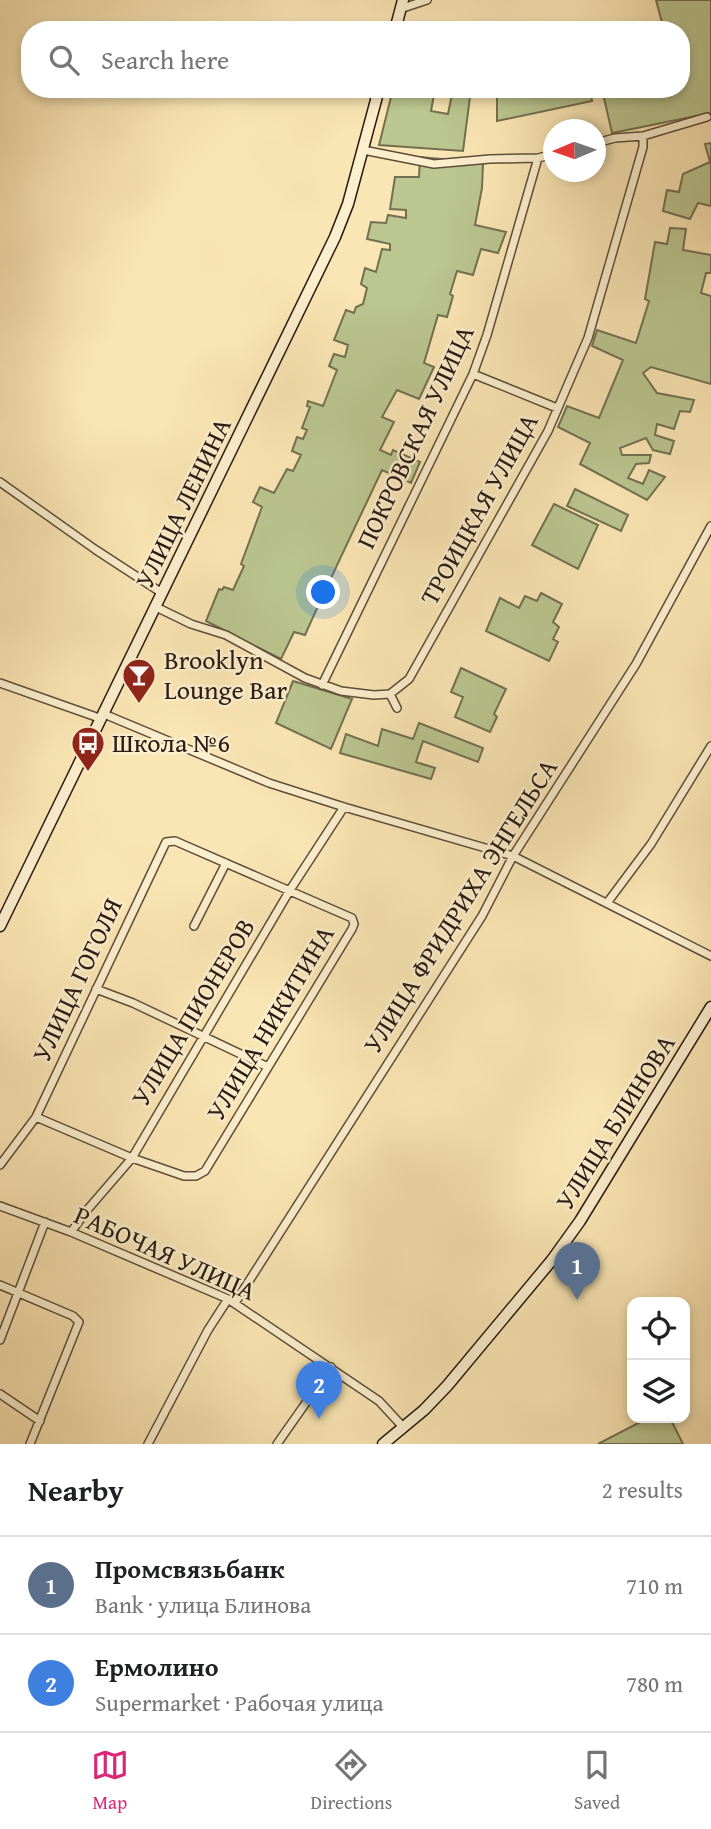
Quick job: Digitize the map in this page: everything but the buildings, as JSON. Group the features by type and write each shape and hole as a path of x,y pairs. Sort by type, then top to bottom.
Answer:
{"street":[{"path":"402,5 427,0"},
{"name":"УЛИЦА ЛЕНИНА","path":"0,926 335,237 348,204 377,98"},
{"path":"606,140 643,136 706,117"},
{"name":"ТРОИЦКАЯ УЛИЦА","path":"390,694 409,679 541,442 557,408 587,338 643,147 643,136"},
{"path":"363,150 434,164 543,157"},
{"name":"ПОКРОВСКАЯ УЛИЦА","path":"322,685 473,374 487,335 538,158"},
{"path":"473,374 557,408"},
{"path":"0,482 162,593"},
{"name":"УЛИЦА ФРИДРИХА ЭНГЕЛЬСА","path":"148,1444 208,1330 231,1301 482,916 513,856 636,664 711,526"},
{"path":"156,607 191,624 226,635 322,685 341,691 390,694 397,708"},
{"path":"0,683 103,716 257,778 344,807 513,856 711,956"},
{"path":"607,902 651,844 711,746"},
{"name":"УЛИЦА ПИОНЕРОВ","path":"71,1232 132,1158 290,890 344,807"},
{"name":"УЛИЦА НИКИТИНА","path":"36,1117 132,1158 190,1177 205,1171 354,924 350,915 172,840 163,845"},
{"name":"УЛИЦА ГОГОЛЯ","path":"0,1165 36,1117 163,845"},
{"path":"194,926 226,863"},
{"path":"96,989 133,1003 268,1067"},
{"name":"УЛИЦА БЛИНОВА","path":"383,1444 404,1428 447,1386 552,1260 580,1221 711,1007"},
{"name":"РАБОЧАЯ УЛИЦА","path":"0,1206 71,1232 231,1301 379,1401 404,1428"},
{"path":"0,1340 45,1222"},
{"path":"0,1285 73,1315 80,1326 30,1444"},
{"path":"277,1444 331,1367"},
{"path":"0,1394 40,1421"}],"green space":[{"path":"656,0 711,0 711,113 612,133 604,98 690,98 690,21 662,21"},
{"path":"391,98 433,98 431,111 448,114 451,98 470,98 463,151 379,145"},
{"path":"497,98 592,98 592,101 497,121"},
{"path":"711,143 711,206 698,203 690,219 663,211 667,190 679,192 683,174 710,162 705,144"},
{"path":"420,157 483,163 482,188 475,225 506,232 498,253 481,249 473,275 457,271 447,317 438,315 424,363 434,367 419,399 397,390 382,417 394,422 380,450 391,455 393,450 420,462 411,483 382,470 305,635 294,632 281,659 206,621 219,589 224,587 233,590 244,566 241,564 262,507 253,502 260,487 274,493 287,469 293,471 301,455 292,451 297,437 303,439 307,430 302,428 310,407 307,406 308,401 323,406 337,370 329,366 334,354 345,357 348,345 334,340 346,310 354,313 356,307 363,304 367,288 361,284 365,268 376,272 382,249 390,250 390,244 367,239 371,222 386,223 388,215 406,218 406,210 390,209 395,177 419,177"},
{"path":"670,228 686,229 683,250 711,255 711,273 706,273 701,293 711,296 711,384 651,367 643,373 657,393 694,400 690,412 680,411 674,429 657,424 655,435 674,441 670,454 653,450 646,438 620,448 622,455 651,455 649,463 636,464 628,478 643,484 649,470 665,477 647,500 580,464 590,443 558,427 567,406 599,418 623,360 592,346 597,330 636,343 649,301 645,299 655,242 667,244"},
{"path":"575,489 628,515 621,531 567,506"},
{"path":"554,504 598,525 578,569 532,545"},
{"path":"541,593 562,604 553,622 559,627 553,639 558,642 549,661 486,631 500,598 519,608 525,596 537,601"},
{"path":"461,668 506,689 494,714 497,717 490,732 455,717 463,697 451,692"},
{"path":"293,681 352,699 331,749 276,723"},
{"path":"419,723 483,748 478,762 423,741 416,762 435,768 431,779 340,753 346,734 378,746 382,729 413,739"},
{"path":"638,1423 672,1423 683,1444 598,1444"}],"place":[{"name":"Brooklyn Lounge Bar","path":"139,705"},
{"name":"Школа №6","path":"88,773"},
{"name":"Промсвязьбанк","path":"577,1300"},
{"name":"Ермолино","path":"319,1419"}]}
